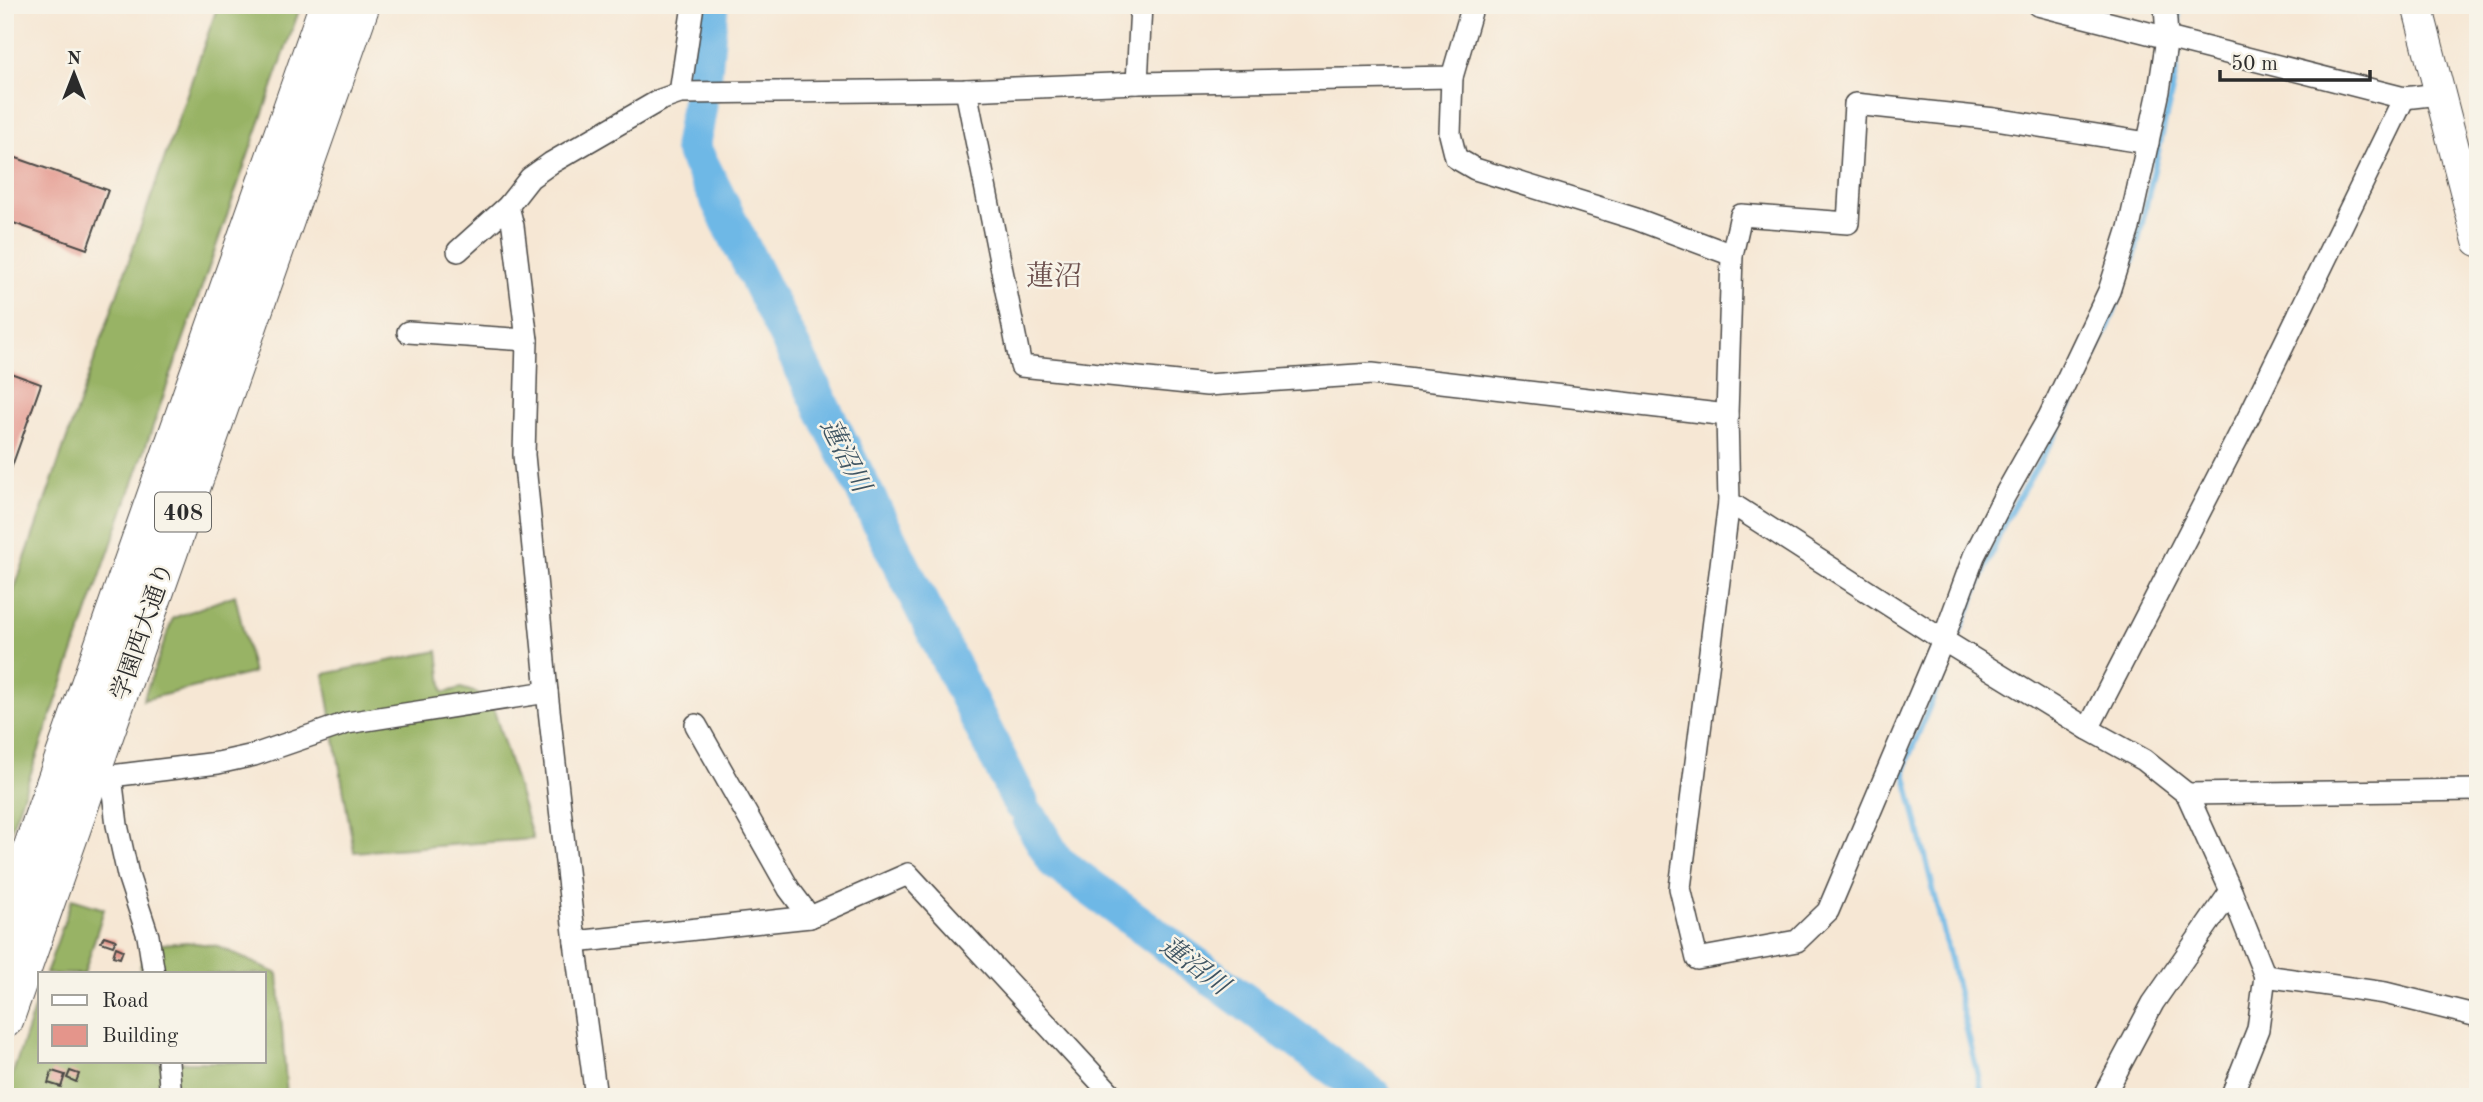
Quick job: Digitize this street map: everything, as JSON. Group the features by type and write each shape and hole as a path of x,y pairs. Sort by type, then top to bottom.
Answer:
{"highway":[{"name":"学園西大通り","path":"5,925 328,5"},
{"name":"学園西大通り","path":"5,1018 103,773 190,490 361,5"}],"street":[{"path":"680,93 693,5"},
{"path":"1137,83 1141,5"},
{"path":"1473,5 1452,77 1450,134 1456,158 1475,169 1636,219 1732,256"},
{"path":"2038,5 2404,98 2439,94"},
{"path":"2148,143 1995,120 1854,104 1848,223 1741,215 1732,256 1727,415 1729,502 1680,888 1697,959 1797,941 1828,911 1943,640 1974,556 2049,417 2109,291 2129,228 2148,143 2167,38 2165,5"},
{"path":"2417,5 2478,241"},
{"path":"458,251 508,205 530,178 551,163 660,100 680,93 966,90 1137,83 1452,77"},
{"path":"966,90 1021,366 1207,385 1372,374 1727,415"},
{"path":"2088,729 2251,412 2404,98"},
{"path":"508,205 527,340 524,455 547,692 575,942 596,1097"},
{"path":"408,332 527,340"},
{"path":"1729,502 1943,640 2144,760 2187,794 2231,891 2265,976 2258,1029 2231,1097"},
{"path":"154,972 148,936 128,875 103,773 218,763 254,755 347,723 547,692"},
{"path":"696,725 789,889 810,918"},
{"path":"2187,794 2478,790"},
{"path":"575,942 810,918 908,874 1114,1097"},
{"path":"2103,1097 2152,1003 2231,891"},
{"path":"2265,976 2385,993 2478,1016"},
{"path":"168,1064 171,1097"}],"green space":[{"path":"218,5 301,5 5,847 5,616"},
{"path":"235,595 253,673 143,700 173,618"},
{"path":"438,651 443,693 461,688 490,697 533,839 354,852 324,674"},
{"path":"72,899 104,909 85,972 47,972"},
{"path":"187,942 218,946 278,974 287,1097 5,1097 38,997 38,1064 266,1064 266,972 139,972 144,950 152,945"}],"building":[{"path":"5,154 108,190 87,249 5,220"},
{"path":"5,371 41,384 6,483 5,483"},
{"path":"104,936 116,940 113,946 101,942"},
{"path":"116,947 123,950 120,958 113,956"},
{"path":"52,1071 65,1075 61,1087 48,1083"},
{"path":"70,1071 79,1074 76,1082 67,1078"}],"waterway":[{"name":"蓮沼川","path":"703,82 710,5"},
{"path":"2178,5 2179,32"},
{"path":"1958,636 2004,523 2057,432 2109,324 2135,254 2176,72 2178,52"},
{"name":"蓮沼川","path":"699,105 692,147 1020,802"},
{"path":"1949,659 1906,763 1905,772 1983,1097"},
{"name":"蓮沼川","path":"1031,820 1056,862 1374,1097"}],"district":[{"name":"蓮沼","path":"1054,275"}]}
